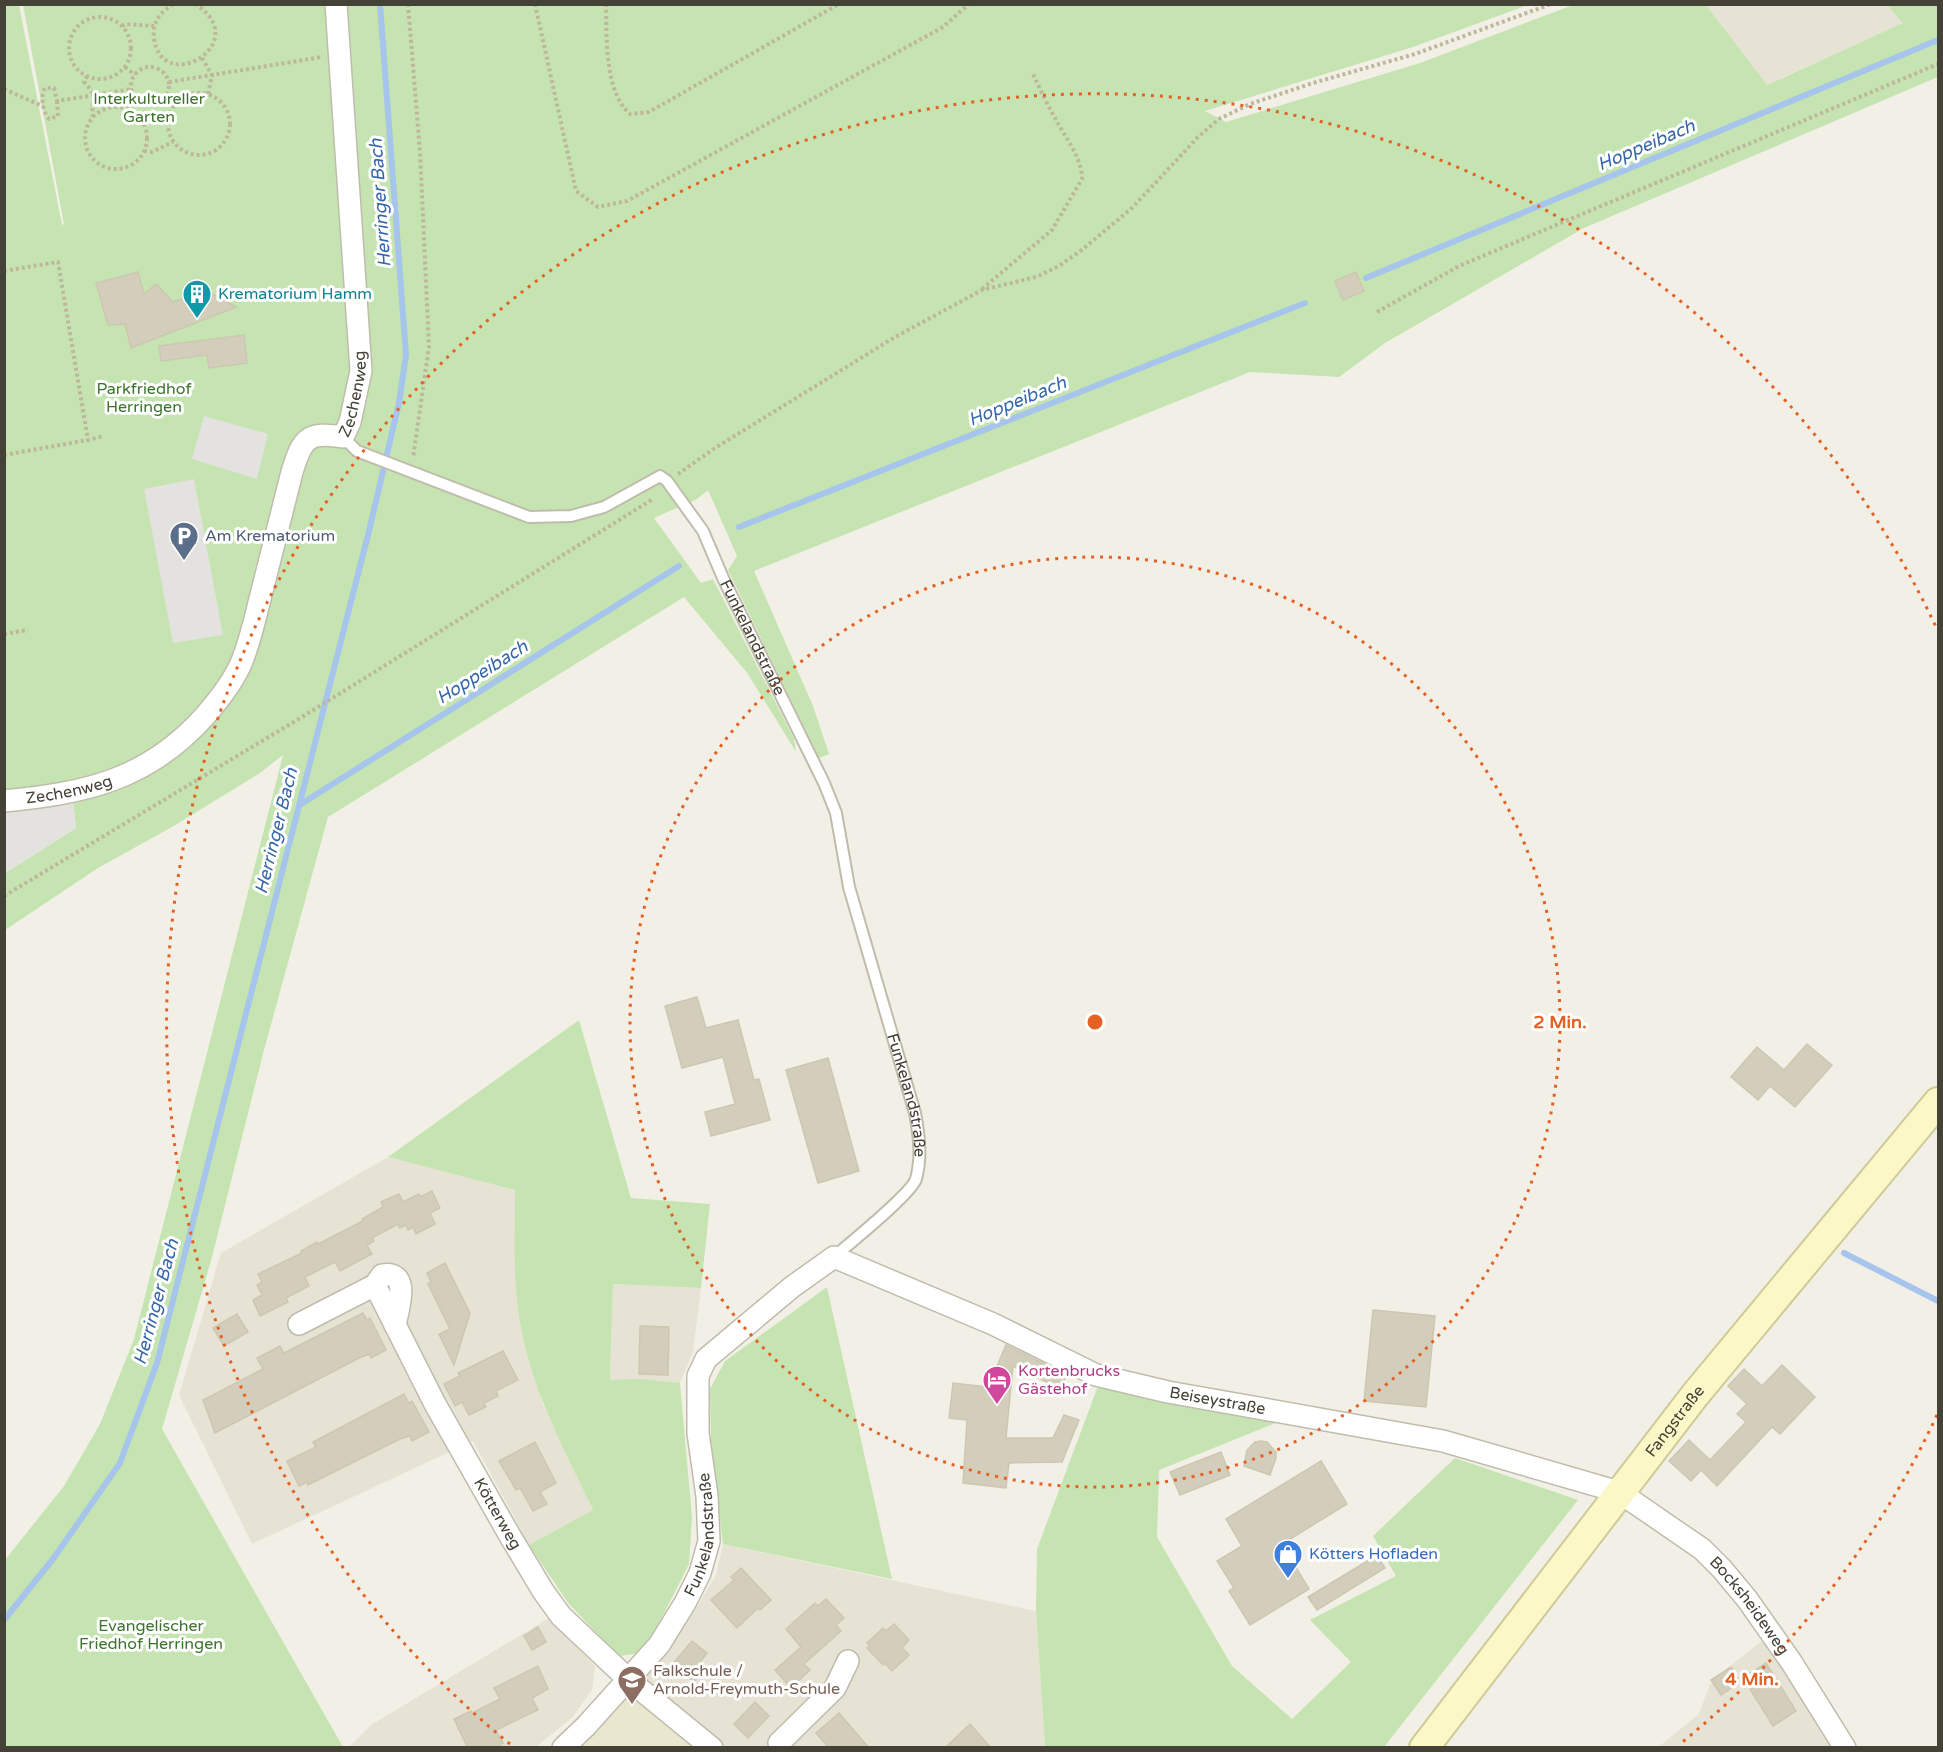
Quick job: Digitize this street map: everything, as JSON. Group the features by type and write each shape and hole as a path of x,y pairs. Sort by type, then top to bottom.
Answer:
{"main road":[{"name":"Fangstraße","path":"1424,1748 1695,1395 1938,1102"}],"street":[{"name":"Zechenweg","path":"4,801 48,797 127,776 159,758 186,737 224,692 242,662 292,472 302,444 308,438 325,434 350,444 350,422 361,371 336,4"},
{"name":"Beiseystraße","path":"834,1257 993,1324 1096,1375 1168,1392 1443,1441 1619,1492"},
{"name":"Funkelandstraße","path":"563,1748 629,1680 659,1645 686,1603 700,1573 709,1541 698,1433 698,1376 706,1359 792,1287 834,1257"},
{"name":"Kötterweg","path":"299,1324 375,1285 435,1404 510,1536 561,1616 629,1680 712,1748"},
{"name":"Bocksheideweg","path":"1619,1492 1702,1549 1722,1569 1747,1599 1792,1663 1845,1748"},
{"path":"779,1746 835,1688 848,1660"}],"lane":[{"path":"350,444 409,472 529,518 572,516 604,507 660,476 669,484"},
{"name":"Funkelandstraße","path":"669,484 703,531 723,578 824,783 836,813 849,887 915,1113 920,1144 915,1181 896,1202 834,1257"}],"path":[{"path":"172,4 163,11 154,26 154,43 167,60 177,64 189,64 202,58 208,54 214,42 215,29 212,20 206,11 195,4"},
{"path":"408,4 420,152 429,347 415,451 409,472"},
{"path":"535,4 576,191 598,207 627,201 944,27 969,4"},
{"path":"606,4 608,60 620,106 630,114 648,112 839,4"},
{"path":"982,290 1036,278 1059,266 1083,249 1132,208 1198,137 1219,119 1250,104 1313,83 1415,54 1551,4"},
{"path":"102,17 114,20 122,27 129,37 131,49 125,67 116,75 106,79 83,74 75,66 70,56 69,45 73,33 81,23 91,18 102,17"},
{"path":"122,27 125,24 154,26"},
{"path":"169,82 340,54"},
{"path":"202,58 212,75 208,94"},
{"path":"1377,312 1459,266 1938,64"},
{"path":"125,67 135,75"},
{"path":"145,67 156,67 166,75 169,82 170,88 165,99 153,105 140,102 135,98 131,89 135,75 145,67"},
{"path":"4,896 356,684 669,484 716,448 895,337 982,290 1052,230 1082,180 1082,170 1033,74"},
{"path":"87,76 84,82 94,95 91,106 93,117"},
{"path":"51,86 56,91 57,101 59,112 56,118 49,119 44,104 43,90 51,86"},
{"path":"4,89 40,105 44,104"},
{"path":"57,101 131,89"},
{"path":"192,93 208,94 223,103 229,114 230,126 228,135 221,146 202,155 188,153 179,148 173,142 168,127 169,116 174,104 192,93"},
{"path":"165,99 174,104"},
{"path":"133,111 140,102"},
{"path":"111,107 123,107 133,111 142,121 147,141 137,161 126,167 115,169 104,167 94,160 87,151 84,140 86,129 93,117 99,111 111,107"},
{"path":"144,151 152,152 173,142"},
{"path":"4,271 58,262 88,440"},
{"path":"4,455 104,436"},
{"path":"4,634 28,630"}],"shaded area":[{"path":"1706,5 1887,5 1904,23 1766,85"},
{"path":"204,416 268,434 257,479 192,459"},
{"name":"Am Krematorium","path":"194,479 223,635 173,643 144,489"},
{"path":"73,802 76,828 5,873 5,809"},
{"path":"388,1157 515,1190 515,1268 542,1402 593,1511 529,1545 473,1441 252,1544 179,1395 221,1253"},
{"path":"613,1284 701,1288 693,1352 680,1383 610,1380"},
{"path":"723,1544 1036,1611 1045,1747 720,1747 636,1679 690,1618 716,1575"},
{"path":"549,1618 595,1666 592,1690 572,1718 536,1747 348,1748 371,1725"},
{"path":"1781,1626 1857,1747 1657,1748 1698,1715 1712,1680"},
{"name":"Falkschule / Arnold-Freymuth-Schule","path":"629,1686 706,1748 570,1748"}],"green space":[{"path":"5,5 19,5 62,225 64,224 23,5 1528,5 1413,47 1205,111 1226,122 1420,63 1573,5 1706,5 1767,85 1903,23 1887,5 1938,5 1938,77 1584,228 1385,343 1339,377 1250,372 754,571 813,706 829,754 819,758 728,570 737,556 708,490 697,499 654,518 701,583 713,579 794,739 796,752 748,674 684,597 328,817 264,1050 212,1257 162,1429 343,1747 5,1747 5,1560 64,1486 100,1424 134,1339 283,755 260,773 172,827 98,868 5,930 5,873 76,828 73,802 129,763 56,787 5,792"},
{"path":"579,1020 631,1198 710,1204 701,1288 613,1284 610,1380 639,1379 680,1383 692,1517 689,1564 660,1621 640,1653 619,1656 569,1604 529,1545 593,1510 552,1423 527,1355 517,1297 515,1190 388,1157"},
{"path":"827,1287 892,1579 723,1544 711,1445 710,1389 725,1361"},
{"path":"1101,1378 1278,1422 1159,1470 1157,1537 1232,1666 1292,1719 1351,1662 1310,1620 1396,1576 1373,1536 1455,1458 1578,1500 1384,1747 1045,1747 1036,1611 1037,1549"}],"building":[{"path":"138,272 144,294 156,284 173,302 194,294 195,296 207,294 218,296 236,307 131,348 125,324 108,325 96,283"},
{"path":"1356,272 1364,291 1343,300 1335,281"},
{"path":"244,335 247,363 209,368 207,355 161,361 159,346"},
{"path":"697,997 706,1028 738,1020 754,1080 759,1079 770,1120 711,1136 705,1112 735,1104 723,1057 682,1068 665,1006"},
{"path":"1807,1044 1832,1065 1795,1107 1770,1086 1758,1100 1731,1077 1757,1047 1784,1070"},
{"path":"828,1058 859,1171 818,1183 786,1070"},
{"path":"432,1191 440,1208 430,1213 435,1224 416,1234 413,1227 408,1230 406,1225 400,1228 398,1224 372,1238 374,1241 367,1245 372,1254 340,1271 335,1262 305,1277 309,1286 286,1298 288,1302 260,1316 253,1300 262,1295 257,1285 262,1282 258,1274 302,1253 301,1251 317,1242 318,1244 363,1221 362,1219 383,1207 381,1202 399,1194 403,1202 419,1194 420,1197"},
{"path":"445,1263 470,1313 454,1365 439,1334 450,1329 428,1284 431,1282 427,1273"},
{"path":"1373,1310 1435,1316 1426,1407 1364,1401"},
{"path":"363,1313 367,1320 370,1318 386,1350 371,1358 369,1354 359,1358 215,1433 203,1400 263,1369 257,1358 280,1346 284,1353"},
{"path":"237,1314 248,1332 224,1346 213,1328"},
{"path":"640,1326 669,1327 668,1375 639,1374"},
{"path":"1006,1345 1067,1375 1061,1389 1013,1366 1006,1438 1053,1438 1064,1415 1079,1420 1062,1462 1009,1463 1006,1488 963,1483 967,1420 949,1418 953,1383 988,1387"},
{"path":"503,1351 518,1380 496,1391 498,1396 484,1403 486,1407 469,1415 462,1402 455,1406 444,1384 460,1376 458,1373"},
{"path":"1782,1365 1815,1397 1780,1434 1772,1427 1717,1486 1701,1470 1691,1481 1669,1461 1689,1440 1710,1460 1746,1422 1737,1414 1747,1404 1728,1386 1744,1369 1762,1386"},
{"path":"404,1394 409,1403 412,1401 429,1432 412,1441 410,1436 400,1439 308,1485 307,1482 299,1486 287,1461 316,1447 313,1442"},
{"path":"535,1442 556,1483 540,1492 547,1504 533,1511 520,1488 516,1490 499,1461"},
{"path":"1255,1442 1267,1442 1276,1452 1270,1475 1244,1466 1247,1450"},
{"path":"1221,1452 1230,1475 1180,1495 1170,1472"},
{"path":"1321,1461 1347,1504 1282,1544 1309,1589 1250,1625 1229,1591 1234,1588 1217,1561 1242,1546 1226,1519"},
{"path":"1377,1555 1385,1568 1317,1610 1308,1597"},
{"path":"741,1568 771,1600 760,1610 758,1608 737,1628 711,1600 734,1580 731,1577"},
{"path":"826,1599 844,1618 836,1625 841,1631 804,1664 810,1670 791,1688 775,1670 801,1647 786,1629 815,1603 818,1606"},
{"path":"894,1624 909,1640 902,1648 909,1655 892,1671 867,1648 870,1646 867,1643 883,1628 886,1631"},
{"path":"538,1627 546,1642 532,1650 524,1636"},
{"path":"692,1641 707,1653 700,1662 706,1667 694,1682 672,1665"},
{"path":"1766,1663 1796,1711 1773,1726 1743,1678"},
{"path":"538,1666 548,1689 532,1698 538,1710 496,1730 503,1743 495,1748 468,1748 454,1719 500,1699 494,1688"},
{"path":"1731,1667 1740,1682 1721,1695 1711,1680"},
{"path":"755,1702 769,1716 748,1738 734,1724"},
{"path":"839,1713 869,1748 829,1748 816,1733"},
{"path":"970,1724 991,1748 945,1748"}],"waterway":[{"name":"Herringer Bach","path":"4,1620 53,1559 120,1463 157,1363 369,531 399,403 406,355 380,4"},
{"name":"Hoppeibach","path":"1366,278 1938,40"},
{"name":"Hoppeibach","path":"739,527 1305,303"},
{"name":"Hoppeibach","path":"301,804 679,566"},
{"path":"1844,1253 1938,1301"}],"place":[{"name":"Krematorium Hamm","path":"197,320"},
{"name":"Am Krematorium","path":"184,562"},
{"name":"Kortenbrucks Gästehof","path":"997,1406"},
{"name":"Kötters Hofladen","path":"1288,1580"},
{"name":"Falkschule / Arnold-Freymuth-Schule","path":"632,1706"}],"park label":[{"name":"Interkultureller Garten","path":"149,108"},
{"name":"Parkfriedhof Herringen","path":"144,398"},
{"name":"Evangelischer Friedhof Herringen","path":"151,1635"}]}
